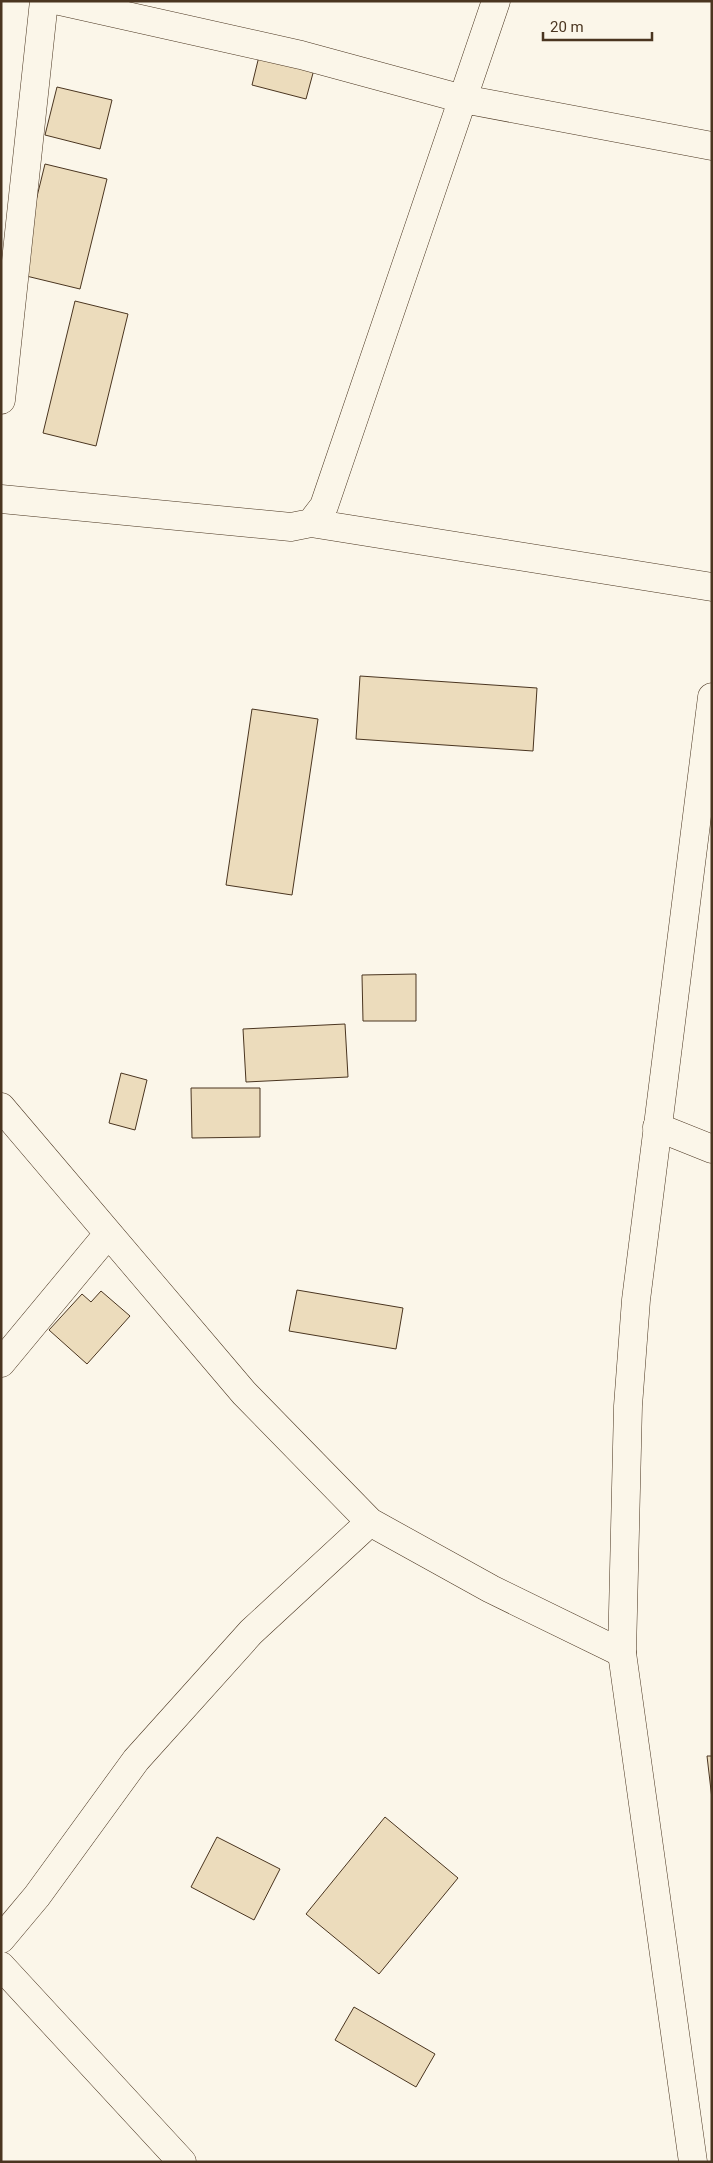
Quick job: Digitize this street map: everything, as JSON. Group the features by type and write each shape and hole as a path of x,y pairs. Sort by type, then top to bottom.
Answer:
{"street":[{"path":"1,400 44,1"},
{"path":"60,1 301,55 463,99 712,146"},
{"path":"310,523 324,506 496,1"},
{"path":"1,499 290,527 310,523 712,587"},
{"path":"693,2162 622,1653 628,1406 636,1300 656,1127 712,697"},
{"path":"1,1107 244,1393 370,1522 491,1589 622,1653"},
{"path":"656,1127 712,1149"},
{"path":"1,1363 108,1234"},
{"path":"1,1939 38,1896 136,1760 251,1632 370,1522"},
{"path":"1,1966 182,2162"}],"building":[{"path":"261,48 316,62 306,99 252,85"},
{"path":"57,87 112,100 100,149 45,135"},
{"path":"45,164 107,179 80,289 18,274"},
{"path":"75,301 128,314 96,446 43,433"},
{"path":"360,676 537,688 533,751 356,739"},
{"path":"252,709 318,719 292,895 226,885"},
{"path":"416,974 416,1021 363,1021 362,975"},
{"path":"345,1024 348,1077 246,1082 243,1029"},
{"path":"121,1073 147,1080 135,1130 109,1123"},
{"path":"191,1088 260,1088 260,1137 192,1138"},
{"path":"297,1290 403,1308 396,1349 289,1331"},
{"path":"101,1291 130,1316 87,1364 49,1330 82,1294 91,1302"},
{"path":"707,1756 712,1756 712,1799"},
{"path":"385,1817 458,1878 379,1974 306,1914"},
{"path":"217,1837 280,1869 254,1920 191,1887"},
{"path":"354,2007 435,2054 416,2087 335,2040"}]}
